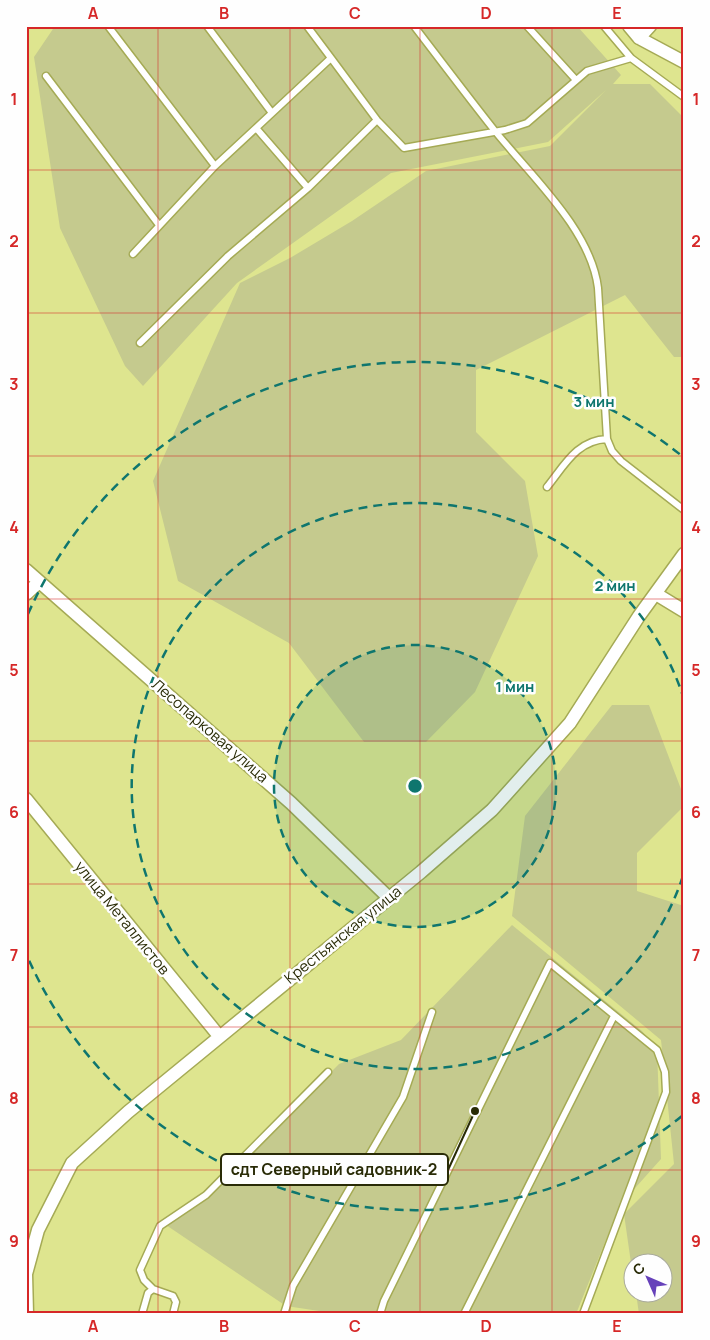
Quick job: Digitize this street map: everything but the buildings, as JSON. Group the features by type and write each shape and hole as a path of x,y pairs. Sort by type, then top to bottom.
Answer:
{"street":[{"path":"629,26 639,38 684,62"},
{"path":"639,38 650,26"},
{"name":"Крестьянская улица","path":"27,1314 26,1274 38,1230 72,1163 128,1112 389,898 492,810 570,723 684,554"},
{"name":"Лесопарковая улица","path":"26,570 291,803 389,898"},
{"path":"26,594 39,582"},
{"path":"656,594 684,611"},
{"name":"улица Металлистов","path":"26,799 219,1036"}],"lane":[{"path":"108,26 215,166"},
{"path":"207,26 272,113"},
{"path":"307,26 377,120 404,148 496,132 527,123 587,71 631,58"},
{"path":"414,26 496,132 565,216 596,270 607,439 612,451 621,461 684,510"},
{"path":"527,26 576,80"},
{"path":"604,26 631,58 684,97"},
{"path":"133,254 215,166 331,58"},
{"path":"46,76 159,226"},
{"path":"140,343 228,256 308,188 377,120"},
{"path":"256,128 308,188"},
{"path":"547,487 579,447 594,439 607,439"},
{"path":"380,1314 384,1301 550,963 657,1050 665,1072 666,1092 583,1314"},
{"path":"284,1314 293,1286 403,1097 432,1012"},
{"path":"464,1314 614,1016"},
{"path":"173,1314 176,1302 173,1296 154,1289 144,1280 140,1270 160,1226 206,1195 328,1072"},
{"path":"142,1314 148,1292 154,1289"}],"green space":[{"path":"55,26 577,26 621,75 613,84 650,84 684,118 684,357 674,357 625,295 476,370 476,432 525,481 538,556 475,692 426,742 364,742 289,643 178,581 153,481 240,283 290,258 352,221 426,171 550,146 606,90 548,142 391,173 237,283 143,386 125,366 60,228 34,57"},
{"path":"612,705 649,705 684,797 684,806 637,853 637,891 684,906 684,1314 639,1314 637,1302 672,1302 672,1252 629,1252 624,1214 674,1164 661,1040 512,916 525,816"},
{"path":"512,925 642,1031 657,1049 661,1159 620,1205 576,1314 339,1314 286,1306 166,1225 206,1198 339,1064 401,1040"}],"place":[{"name":"сдт Северный садовник-2","path":"475,1111"}]}
